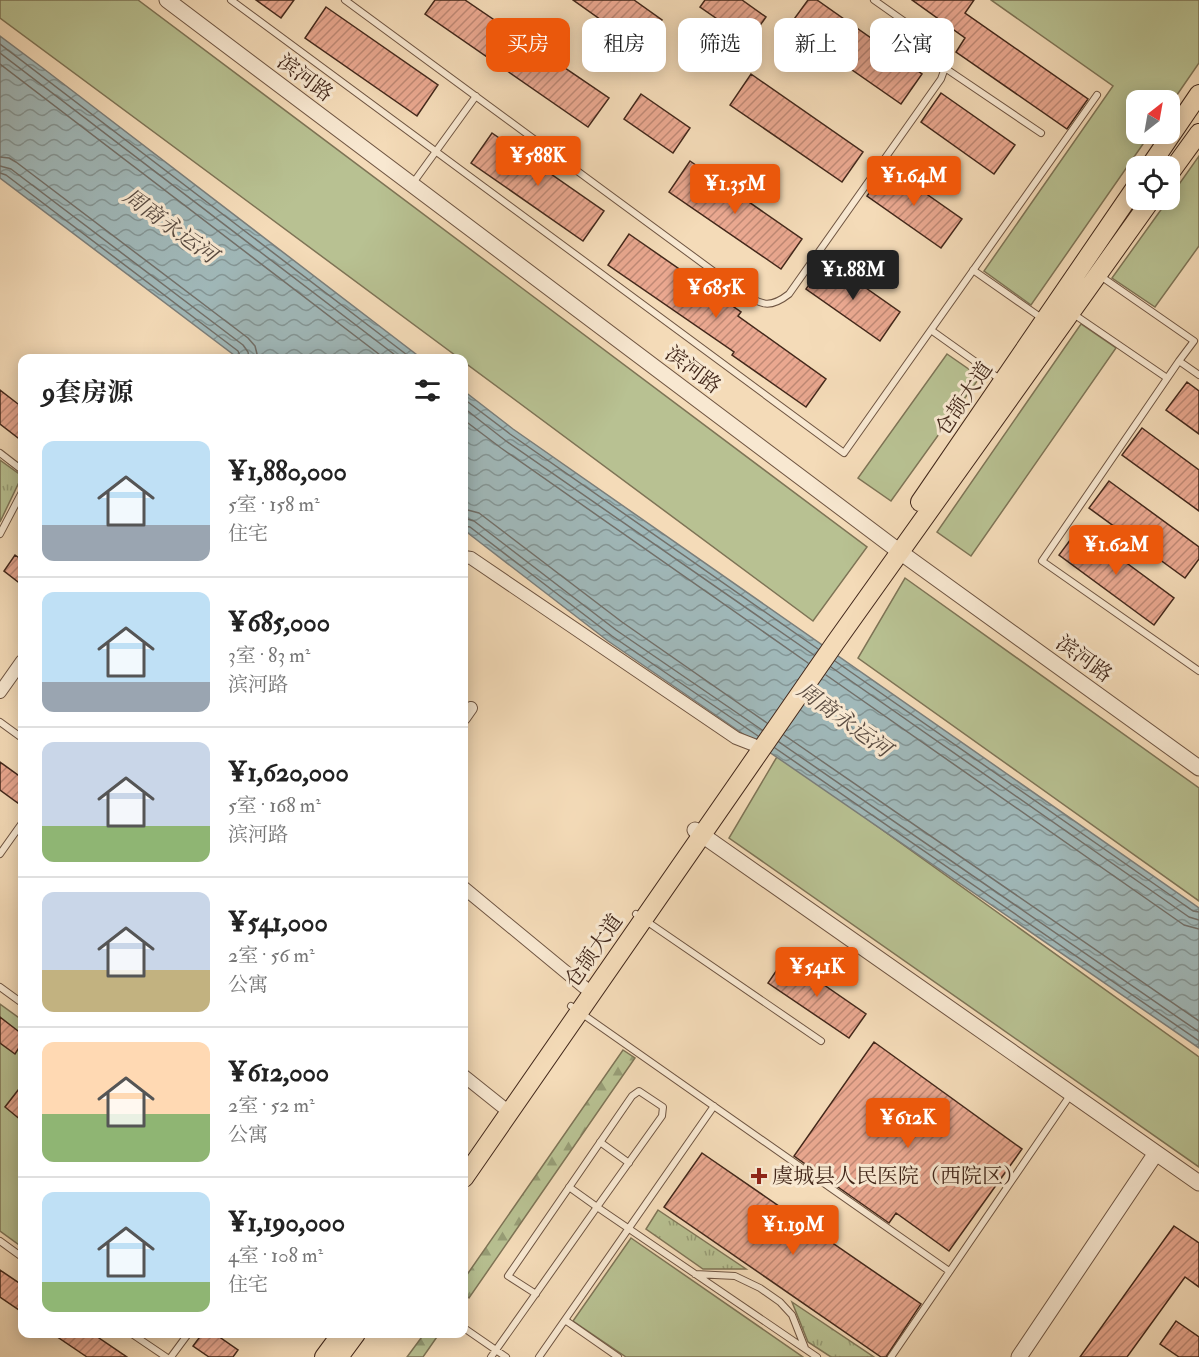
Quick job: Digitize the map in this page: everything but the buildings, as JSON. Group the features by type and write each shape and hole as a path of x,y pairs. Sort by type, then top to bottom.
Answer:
{"main road":[{"path":"1157,156 1199,94"},
{"path":"1180,159 1199,133"},
{"name":"仓颉大道","path":"1091,269 1126,205"},
{"name":"仓颉大道","path":"468,1171 505,1109 1051,325 1091,269 1142,210"},
{"name":"仓颉大道","path":"575,1009 584,987 640,916"},
{"name":"仓颉大道","path":"468,1154 505,1109"},
{"path":"324,1357 337,1338"},
{"path":"339,1357 353,1338"}],"street":[{"name":"滨河路","path":"167,0 895,549 1199,768"},
{"path":"468,558 736,738 758,747"},
{"path":"0,692 18,666"},
{"path":"698,833 1199,1183"},
{"path":"468,891 584,987"},
{"path":"468,1079 505,1109"},
{"path":"1019,1357 1156,1153"}],"lane":[{"path":"231,0 844,453 1096,95"},
{"path":"345,0 743,293 757,302 769,304 789,294 944,72"},
{"path":"874,0 899,18"},
{"path":"949,72 1041,134"},
{"path":"412,184 476,96"},
{"path":"1091,269 1194,341"},
{"path":"973,270 1051,325"},
{"path":"1064,307 1167,378"},
{"path":"931,330 1009,386"},
{"path":"1199,333 1041,561 1199,671"},
{"path":"1179,361 1199,375"},
{"path":"0,453 18,467"},
{"path":"0,534 18,500"},
{"path":"0,722 18,735"},
{"path":"0,854 18,829"},
{"path":"640,916 820,1041"},
{"path":"0,987 18,1000"},
{"path":"575,1009 950,1271"},
{"path":"491,1357 536,1294 597,1207 662,1116 663,1107 639,1091 632,1096 508,1276 536,1294"},
{"path":"891,1357 1071,1093"},
{"path":"539,1357 714,1107"},
{"path":"600,1142 629,1163"},
{"path":"569,1188 817,1357"},
{"path":"0,1241 18,1254"},
{"path":"695,1274 735,1276 760,1288 792,1314 805,1349"},
{"path":"566,1320 618,1357"},
{"path":"468,1331 506,1357"},
{"path":"138,1338 166,1357"},
{"path":"171,1357 185,1338"}],"green space":[{"path":"0,0 138,0 867,547 813,621 468,365 468,354 454,354 0,18"},
{"path":"991,0 1199,0 1199,63 1180,91 1126,90 1126,144 1143,144 1135,156 1126,156 1126,168 1031,305 984,271 1113,86"},
{"path":"1199,156 1199,246 1155,307 1112,278 1161,210 1180,210 1180,183"},
{"path":"1081,324 1116,348 971,556 937,532"},
{"path":"947,354 980,377 891,501 858,478"},
{"path":"0,460 18,473 18,484 0,522"},
{"path":"905,578 1199,788 1199,901 858,658"},
{"path":"778,755 1199,1057 1199,1167 729,838"},
{"path":"0,1004 18,1017 18,1244 0,1231"},
{"path":"623,1050 635,1058 469,1298 468,1273"},
{"path":"658,1210 746,1269 703,1269 646,1229"},
{"path":"631,1238 803,1357 626,1357 573,1321"},
{"path":"792,1302 874,1357 831,1357 808,1342"},
{"path":"421,1338 436,1338 423,1357 407,1357"}],"water":[{"name":"周商永运河","path":"0,36 416,354 233,354 0,178"},
{"name":"周商永运河","path":"468,394 513,429 1199,908 1199,1048 608,641 468,533"}],"place":[{"name":"虞城县人民医院（西院区）","path":"759,1176"}]}
